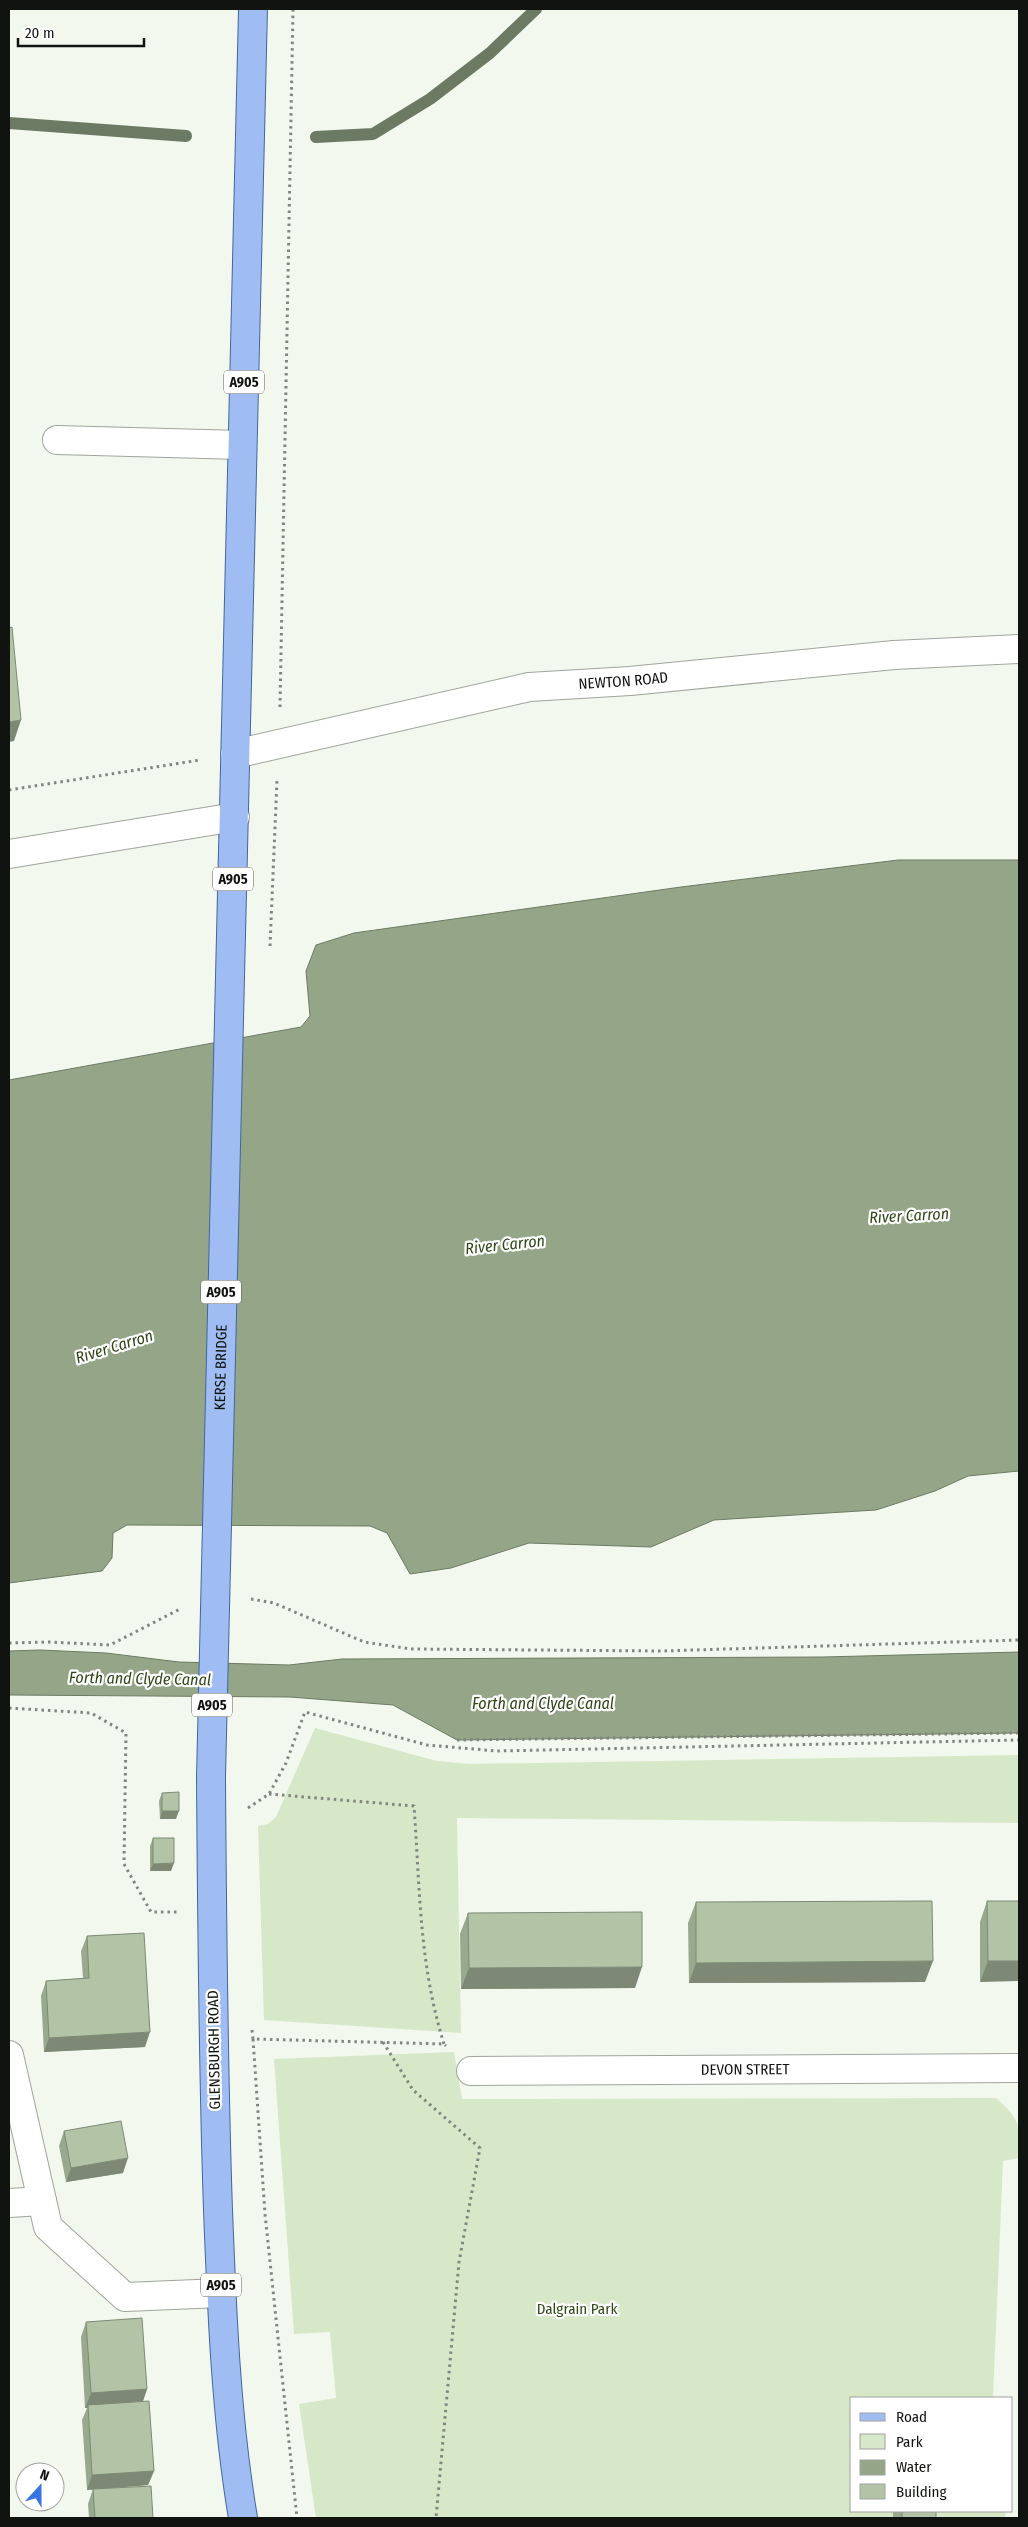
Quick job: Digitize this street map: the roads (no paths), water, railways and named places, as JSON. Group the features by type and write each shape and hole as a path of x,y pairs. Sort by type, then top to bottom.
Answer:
{"main road":[{"name":"A905","path":"235,816 253,9"},
{"name":"KERSE BRIDGE","path":"214,1590 228,1003 235,816"},
{"name":"GLENSBURGH ROAD","path":"214,1590 211,1777 214,2061 221,2293 236,2479 243,2518"}],"street":[{"path":"57,440 242,445"},
{"name":"NEWTON ROAD","path":"235,754 529,687 630,681 894,655 1019,650"},
{"path":"9,854 235,816"},
{"path":"9,2055 48,2227 125,2297 221,2293"},
{"name":"DEVON STREET","path":"472,2071 1019,2068"},
{"path":"9,2203 42,2201"}],"water":[{"name":"River Carron","path":"898,860 1019,860 1019,1471 968,1476 935,1491 876,1510 714,1520 651,1547 529,1543 451,1568 410,1574 387,1533 370,1526 127,1525 113,1533 112,1558 102,1571 9,1583 9,1080 301,1027 310,1016 306,971 316,945 354,933 681,887"},
{"name":"Forth and Clyde Canal","path":"40,1650 106,1653 179,1662 289,1665 342,1659 823,1657 1019,1652 1019,1733 457,1740 393,1705 290,1697 9,1695 9,1651"}],"waterway":[{"path":"316,137 373,134 430,99 490,53 536,9"},
{"path":"9,123 186,136"}],"park label":[{"name":"Dalgrain Park","path":"577,2309"}]}
